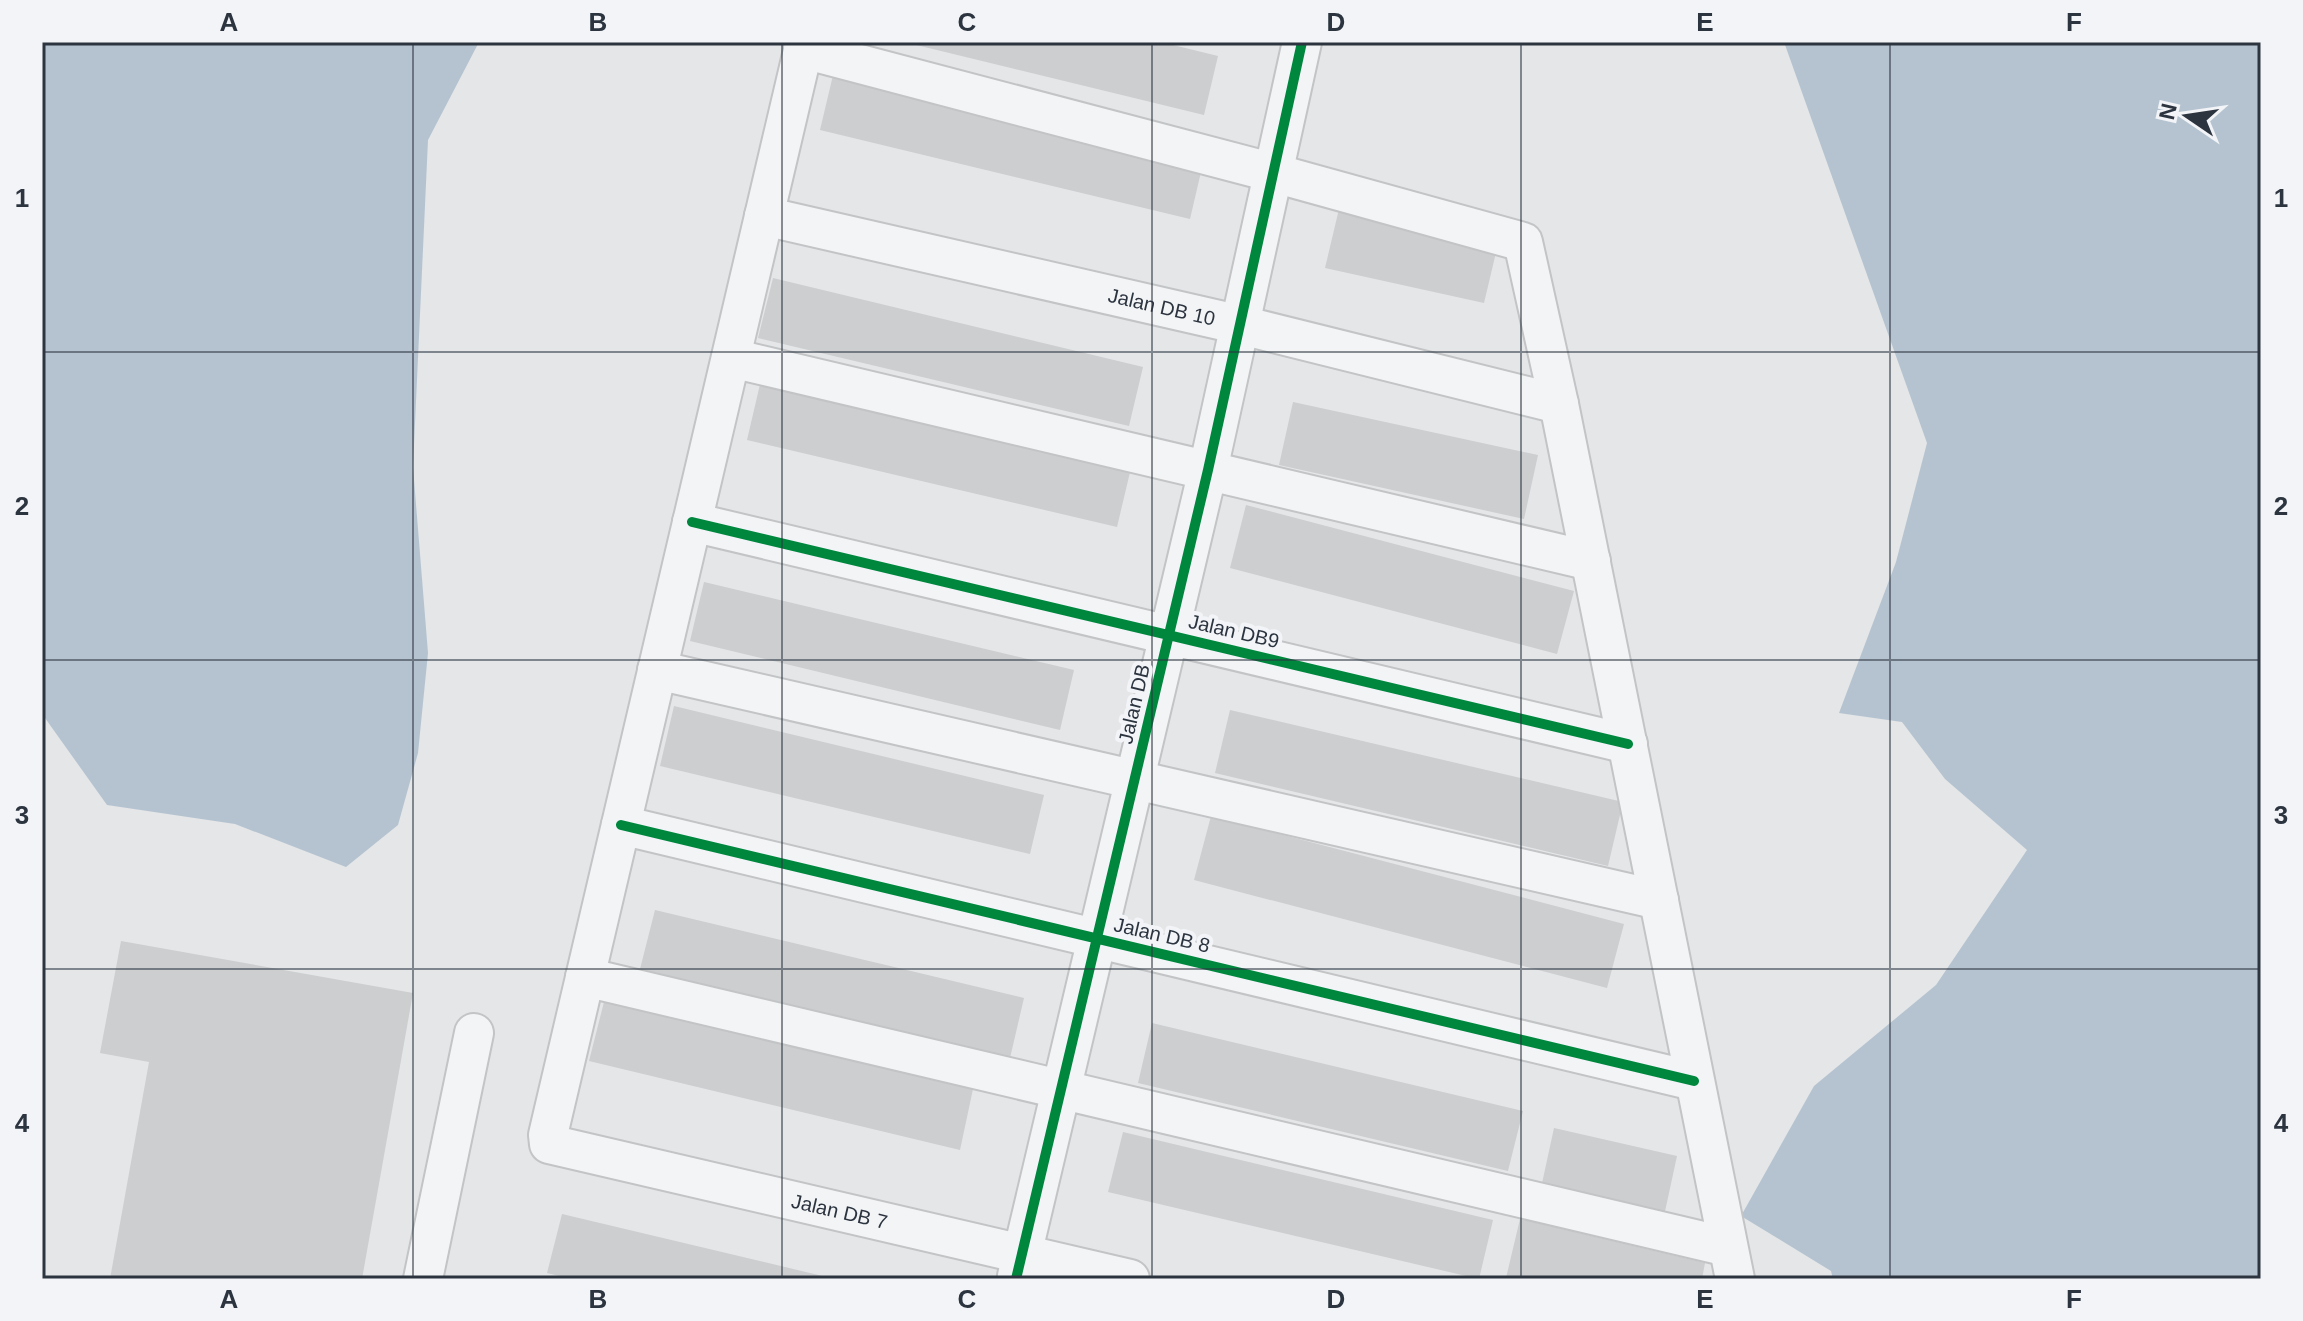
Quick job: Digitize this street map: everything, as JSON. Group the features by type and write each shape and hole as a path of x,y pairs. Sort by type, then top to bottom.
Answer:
{"street":[{"name":"Jalan DB","path":"1019,1266 1208,470 1302,42"},
{"path":"804,46 1523,242 1559,404 1732,1263 1062,1090 585,977 804,46"},
{"name":"Jalan DB 10","path":"764,216 1241,325 1559,404"},
{"path":"731,358 1591,561"},
{"name":"Jalan DB9","path":"692,522 1628,744"},
{"path":"657,670 1659,900"},
{"name":"Jalan DB 8","path":"621,825 1694,1081"},
{"name":"Jalan DB 7","path":"585,977 548,1135 549,1144 1019,1266 1130,1279"},
{"path":"423,1279 474,1033"}],"water":[{"path":"42,42 479,42 428,140 413,467 428,653 418,753 398,825 346,867 235,824 107,805 45,718 42,709"},
{"path":"1784,42 2261,42 2261,1279 1833,1279 1831,1271 1741,1216 1814,1086 1936,985 2027,850 1945,779 1902,722 1839,713 1896,562 1927,443"}],"building":[{"path":"904,42 1161,42 1218,56 1204,115"},
{"path":"834,71 1204,159 1190,219 820,130"},
{"path":"1339,209 1498,244 1484,303 1325,268"},
{"path":"773,278 1143,367 1129,426 758,338"},
{"path":"761,380 1131,468 1117,527 747,440"},
{"path":"1293,402 1538,455 1524,519 1279,465"},
{"path":"1246,505 1574,591 1557,654 1230,568"},
{"path":"704,582 1074,670 1060,730 690,641"},
{"path":"674,706 1044,795 1030,854 660,766"},
{"path":"1230,710 1623,802 1608,866 1215,773"},
{"path":"1211,816 1624,924 1607,988 1194,880"},
{"path":"655,910 1024,998 1010,1058 640,969"},
{"path":"121,941 413,993 362,1279 110,1279 149,1062 100,1053"},
{"path":"604,1002 973,1089 960,1150 589,1061"},
{"path":"1152,1023 1523,1111 1508,1171 1138,1083"},
{"path":"1554,1128 1677,1156 1664,1216 1541,1188"},
{"path":"1123,1132 1493,1220 1479,1279 1108,1192"},
{"path":"562,1214 831,1279 571,1279 547,1273"},
{"path":"1520,1219 1705,1263 1702,1279 1506,1278"}],"cycle path":[{"path":"1016,1279 1208,470 1302,42"},
{"path":"692,522 1628,744"},
{"path":"621,825 1694,1081"}]}
